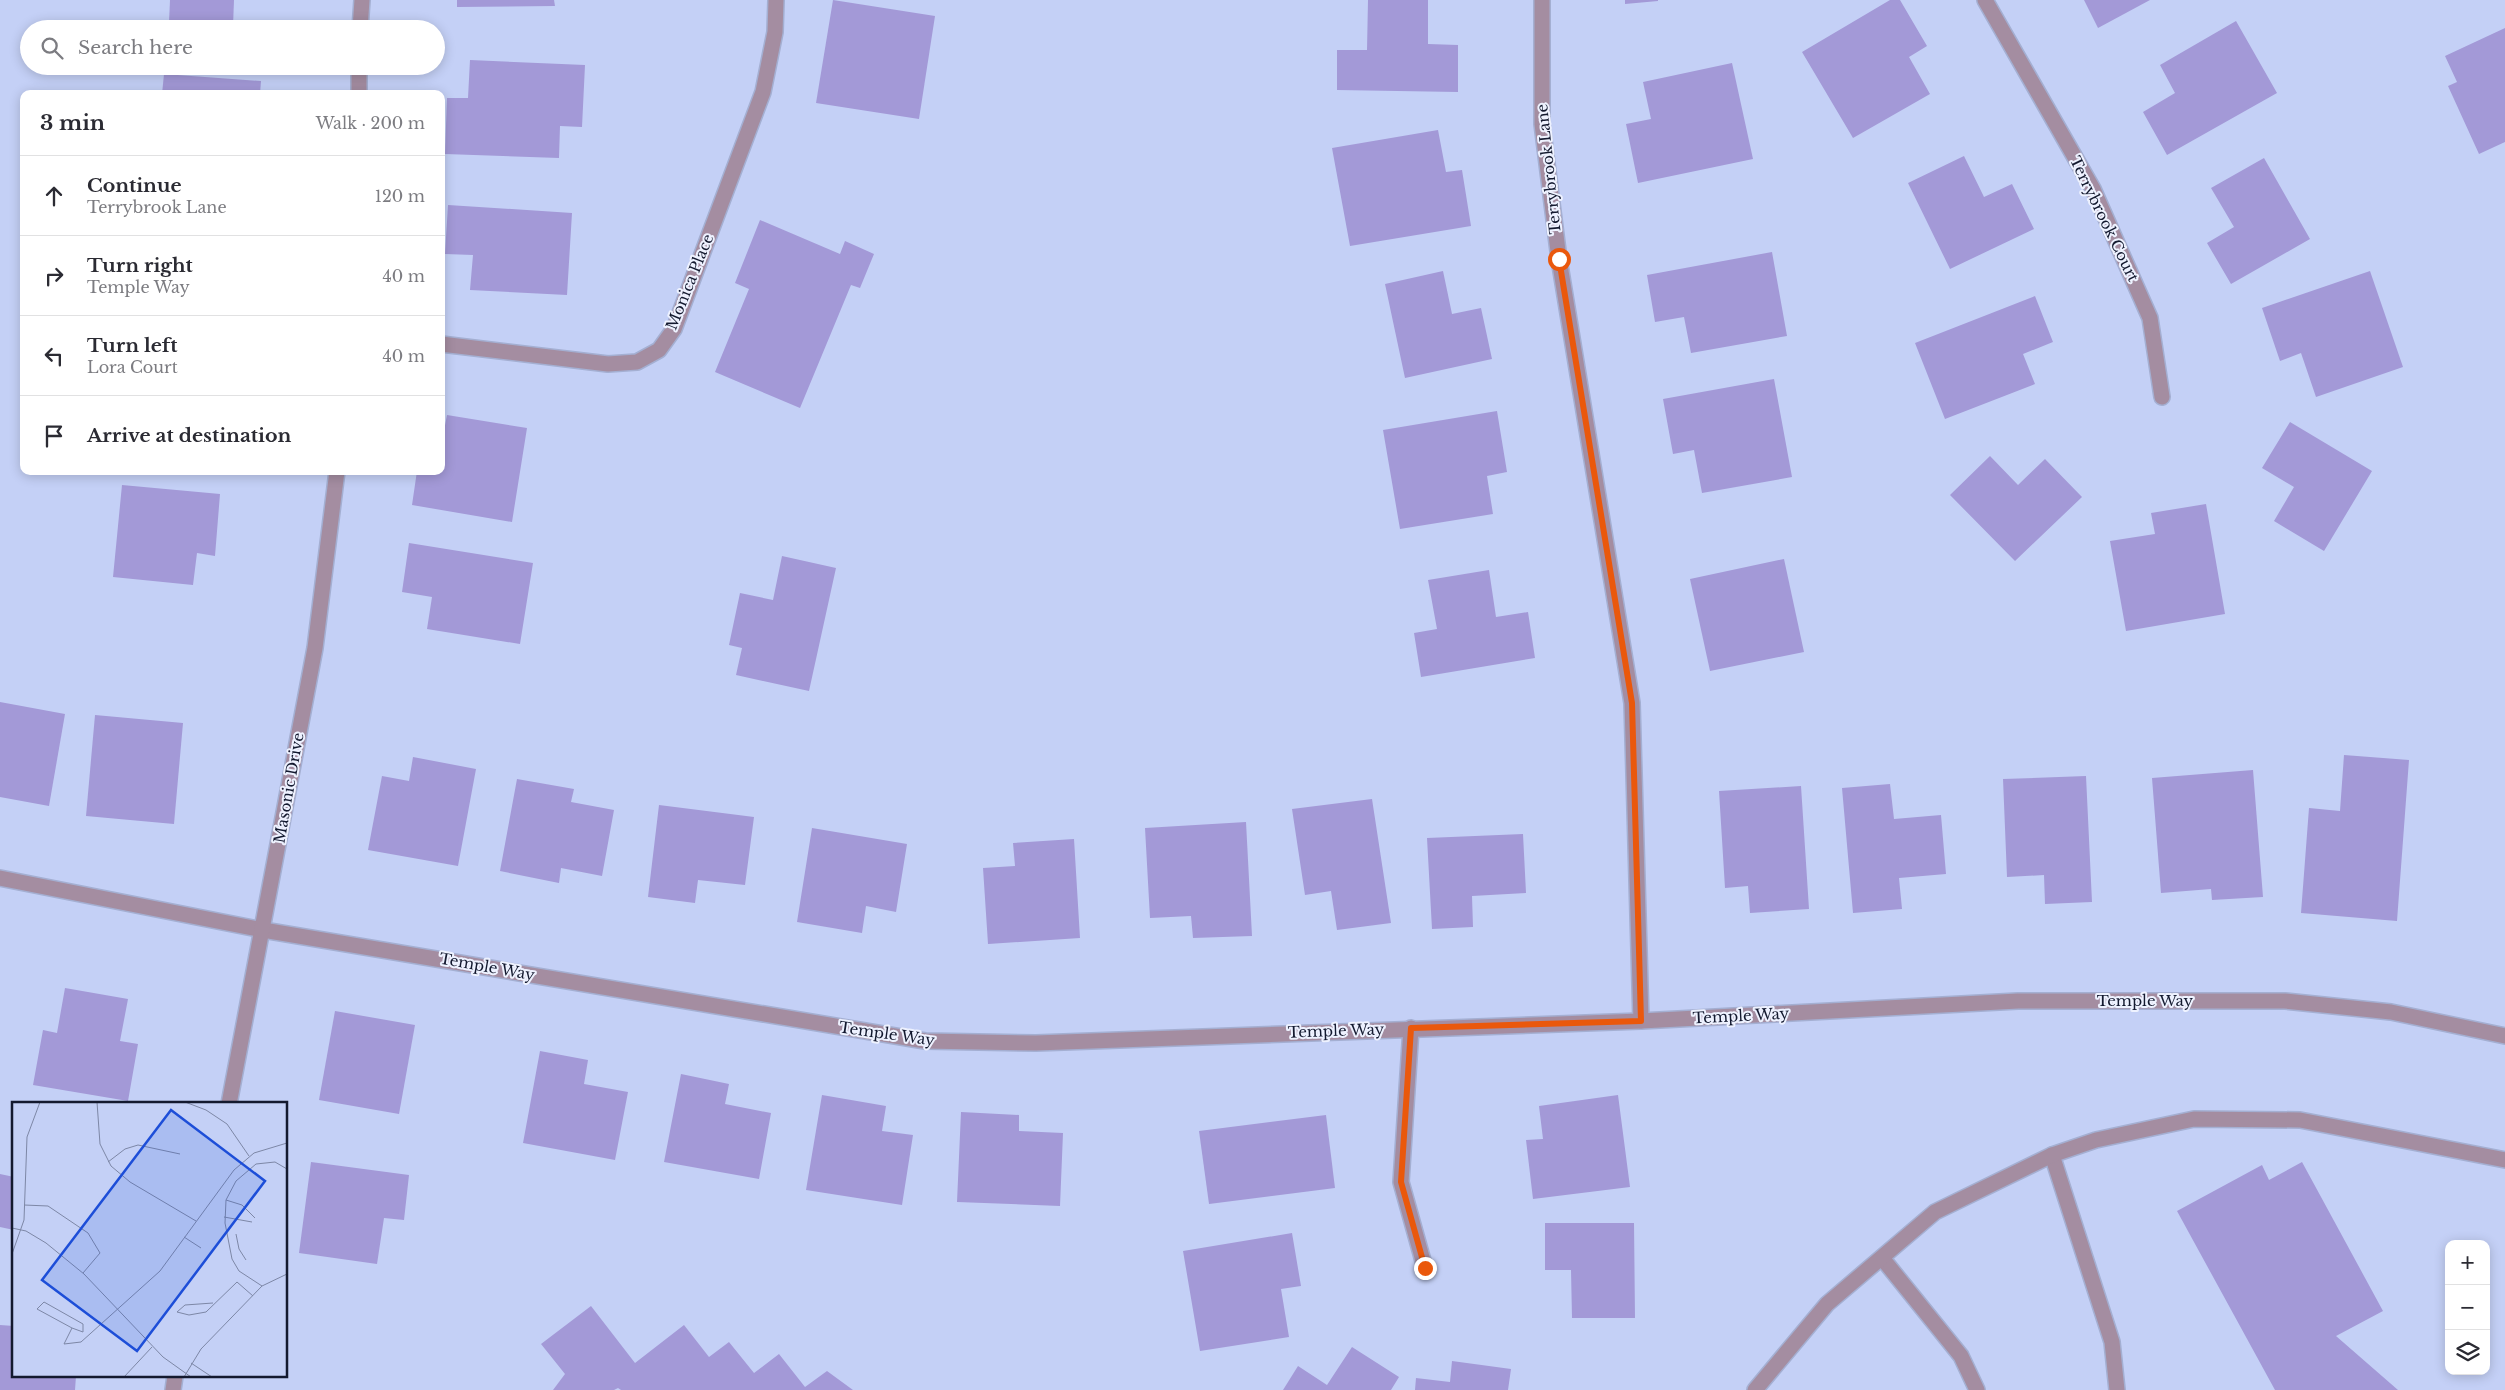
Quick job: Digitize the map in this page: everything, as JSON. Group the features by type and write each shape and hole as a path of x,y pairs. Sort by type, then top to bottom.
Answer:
{"street":[{"path":"361,20 362,0"},
{"name":"Monica Place","path":"445,344 608,364 637,362 659,350 674,329 763,92 775,32 776,0"},
{"name":"Terrybrook Lane","path":"1542,0 1542,124 1557,249 1632,703 1641,1021"},
{"name":"Terrybrook Court","path":"1985,0 2093,189 2150,318 2162,397"},
{"path":"359,75 359,90"},
{"name":"Masonic Drive","path":"229,1102 315,648 337,475"},
{"name":"Temple Way","path":"0,878 263,930 925,1041 1036,1043 1641,1021 2018,1001 2285,1001 2391,1012 2505,1036"},
{"path":"1411,1028 1401,1182 1425,1268"},
{"path":"1755,1390 1827,1304 1935,1212 2052,1155 2096,1140 2194,1119 2300,1120 2505,1160"},
{"path":"2052,1155 2112,1342 2117,1390"},
{"path":"1882,1258 1961,1356 1977,1390"}],"building":[{"path":"170,0 234,0 233,20 169,20"},
{"path":"457,0 554,0 555,6 457,7"},
{"path":"833,0 935,16 919,119 816,103"},
{"path":"1368,0 1428,0 1428,44 1458,45 1458,92 1337,90 1337,50 1367,50"},
{"path":"1625,0 1658,0 1658,1 1625,4"},
{"path":"1890,0 1900,0 1927,46 1909,57 1930,94 1853,138 1802,52"},
{"path":"2084,0 2150,0 2098,28"},
{"path":"2236,21 2277,93 2167,155 2143,112 2175,93 2160,65"},
{"path":"2505,28 2505,142 2479,154 2448,86 2457,82 2445,56"},
{"path":"470,60 585,65 582,127 560,126 559,158 445,154 447,98 468,98"},
{"path":"1732,63 1753,159 1638,183 1626,124 1651,119 1643,82"},
{"path":"164,75 261,81 260,90 162,90"},
{"path":"1438,130 1446,172 1462,170 1471,226 1350,246 1332,148"},
{"path":"1964,156 1984,197 2012,184 2034,229 1950,269 1908,183"},
{"path":"2264,158 2310,239 2231,284 2207,243 2234,227 2211,188"},
{"path":"448,205 572,213 567,295 470,290 473,255 445,254"},
{"path":"760,220 840,254 845,241 874,254 860,288 851,285 800,408 715,372 749,289 735,283"},
{"path":"1772,252 1787,336 1691,353 1684,317 1655,322 1647,275"},
{"path":"1443,271 1452,314 1481,308 1492,359 1405,378 1385,284"},
{"path":"2370,271 2403,367 2316,397 2301,353 2280,361 2262,308"},
{"path":"2035,296 2053,342 2023,354 2035,384 1945,419 1915,343"},
{"path":"1774,379 1792,477 1702,493 1694,450 1673,454 1663,399"},
{"path":"1497,411 1507,472 1487,476 1493,514 1400,529 1383,430"},
{"path":"447,415 527,428 512,522 412,505 416,475 445,475 445,425"},
{"path":"2290,422 2372,471 2324,551 2274,521 2294,487 2262,468"},
{"path":"1990,456 2018,485 2045,459 2082,497 2015,561 1950,495"},
{"path":"122,485 220,494 215,556 197,553 193,585 113,577"},
{"path":"2206,504 2225,614 2126,631 2110,541 2155,534 2151,513"},
{"path":"409,543 533,563 520,644 427,629 432,597 402,592"},
{"path":"782,556 836,568 809,691 736,675 742,648 729,645 740,593 773,600"},
{"path":"1784,559 1804,652 1710,671 1690,579"},
{"path":"1489,570 1496,617 1528,612 1535,658 1421,677 1414,633 1437,629 1428,580"},
{"path":"0,702 65,714 49,806 0,797"},
{"path":"95,715 183,723 174,824 86,816"},
{"path":"2344,755 2409,760 2397,921 2301,913 2309,808 2340,811"},
{"path":"413,757 476,769 458,866 368,850 382,776 409,781"},
{"path":"2253,770 2263,897 2212,900 2211,889 2161,893 2152,778"},
{"path":"2086,776 2092,902 2045,904 2044,875 2007,877 2003,779"},
{"path":"517,779 574,789 571,802 614,810 602,876 561,868 559,883 500,871"},
{"path":"1890,784 1894,819 1941,815 1946,874 1899,878 1902,909 1853,913 1842,788"},
{"path":"1801,786 1809,909 1750,913 1748,886 1725,888 1719,791"},
{"path":"1372,799 1391,923 1337,930 1331,891 1305,895 1292,809"},
{"path":"659,805 754,817 745,885 698,880 695,903 648,897"},
{"path":"1246,822 1252,936 1193,938 1191,916 1150,918 1145,828"},
{"path":"812,828 907,844 896,912 866,906 862,933 797,922"},
{"path":"1523,834 1526,893 1472,896 1473,927 1432,929 1427,838"},
{"path":"1074,839 1080,938 988,944 983,868 1015,866 1013,843"},
{"path":"65,988 128,999 120,1041 138,1044 128,1101 33,1085 43,1030 57,1033"},
{"path":"335,1011 415,1025 399,1114 319,1100"},
{"path":"540,1051 588,1060 584,1084 628,1092 615,1160 523,1143"},
{"path":"681,1074 729,1084 725,1104 771,1113 759,1179 664,1162"},
{"path":"822,1095 886,1106 882,1131 913,1135 902,1205 806,1190"},
{"path":"1618,1095 1630,1187 1533,1199 1526,1140 1543,1139 1539,1106"},
{"path":"961,1112 1019,1115 1019,1131 1063,1133 1060,1206 957,1202"},
{"path":"1326,1115 1335,1188 1209,1204 1199,1131"},
{"path":"311,1162 409,1175 404,1220 384,1218 377,1264 299,1253"},
{"path":"2302,1162 2383,1311 2336,1336 2398,1390 2275,1390 2177,1211 2262,1165 2269,1180"},
{"path":"0,1174 12,1177 12,1230 0,1227"},
{"path":"1545,1223 1634,1223 1635,1318 1572,1318 1571,1270 1545,1270"},
{"path":"1292,1233 1301,1286 1281,1289 1289,1337 1200,1351 1183,1251"},
{"path":"591,1306 635,1363 684,1325 709,1357 729,1342 754,1373 779,1354 805,1387 827,1371 853,1390 621,1390 618,1388 614,1390 553,1390 565,1374 541,1344"},
{"path":"0,1325 12,1326 12,1378 76,1378 75,1390 0,1390"},
{"path":"1352,1347 1399,1377 1391,1390 1283,1390 1298,1366 1327,1385"},
{"path":"1452,1361 1511,1369 1508,1390 1415,1390 1416,1378 1450,1382"}],"route":[{"path":"1425,1268 1401,1182 1411,1028 1641,1021 1632,703 1559,259"}]}
